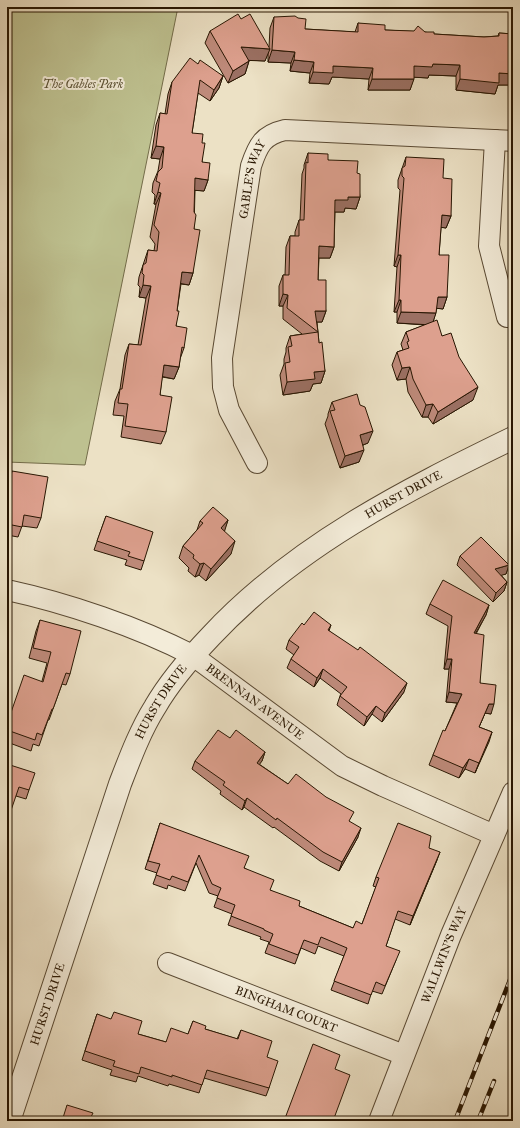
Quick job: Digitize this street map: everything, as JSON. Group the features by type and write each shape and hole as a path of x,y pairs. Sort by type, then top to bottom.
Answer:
{"street":[{"name":"GABLE'S WAY","path":"258,463 229,410 223,387 222,358 251,166 257,148 270,134 285,130 504,141"},
{"path":"504,141 489,246 507,317"},
{"name":"HURST DRIVE","path":"9,1121 109,813 128,762 154,707 192,655 249,597 328,538 391,500 513,438"},
{"name":"BRENNAN AVENUE","path":"7,590 37,597 109,621 173,645 192,655 342,766 383,786 494,835"},
{"name":"WALLWIN'S WAY","path":"378,1121 451,935 513,792"},
{"name":"BINGHAM COURT","path":"168,963 404,1055"}],"green space":[{"name":"The Gables Park","path":"7,7 178,7 85,465 7,462"}],"building":[{"path":"238,14 241,19 250,14 270,49 241,47 249,61 233,71 210,31"},
{"path":"295,16 306,19 305,29 358,32 358,23 385,25 385,30 414,31 418,26 425,32 434,32 434,34 484,37 499,36 499,33 513,34 513,74 499,73 499,83 460,79 460,65 433,64 432,67 414,66 414,79 372,79 373,68 333,66 333,73 313,72 314,62 294,60 295,52 272,50 274,17"},
{"path":"190,58 198,64 200,60 223,76 214,90 200,80 192,133 203,134 202,143 205,143 202,162 210,163 208,180 195,178 194,212 196,215 194,229 200,230 193,273 182,272 177,311 179,311 176,326 187,328 184,348 182,347 179,367 164,365 160,395 172,397 166,432 125,426 128,404 118,403 120,389 122,389 129,344 141,345 151,286 143,285 143,265 146,263 148,250 157,251 159,232 154,225 161,193 158,192 160,183 156,181 158,172 162,168 164,147 156,146 160,113 167,114 172,82"},
{"path":"308,153 328,154 328,160 358,161 357,173 360,174 360,197 348,197 348,200 335,200 334,247 319,246 318,280 326,280 326,311 315,311 318,332 287,308 288,295 283,294 283,275 289,275 290,236 299,236 299,220 304,220 306,162 308,163"},
{"path":"406,157 444,159 443,178 452,179 451,216 442,215 439,255 449,255 447,297 438,297 436,313 401,312 401,300 399,300 401,255 398,255 404,178 402,176 402,168 405,166"},
{"path":"437,320 442,336 451,333 459,357 478,387 438,412 433,404 426,405 413,379 410,367 402,368 397,352 409,348 407,342 409,341 406,332"},
{"path":"318,332 319,343 322,342 325,371 314,372 315,379 287,382 285,363 290,362 288,347 292,346 290,336"},
{"path":"357,394 360,405 365,407 373,431 360,435 364,450 345,456 330,411 335,410 332,402"},
{"path":"12,471 48,477 41,518 24,515 22,527 7,524 7,493"},
{"path":"213,507 228,520 221,528 235,541 211,569 204,563 200,564 193,558 194,555 183,546 203,523 200,521"},
{"path":"106,516 153,532 144,561 128,556 130,552 97,541"},
{"path":"481,537 509,565 495,569 507,582 496,593 460,556"},
{"path":"443,580 489,605 474,633 484,635 480,683 496,685 494,704 489,704 479,727 492,732 479,763 469,759 463,768 433,755 443,730 445,731 462,694 449,692 452,659 447,659 452,616 430,604"},
{"path":"314,612 331,625 328,630 358,650 360,647 407,683 385,713 376,706 367,717 340,696 347,687 323,669 317,678 291,659 299,647 289,640 302,623 304,625"},
{"path":"40,620 81,631 70,674 66,673 42,735 37,733 35,740 7,730 7,724 24,675 43,682 51,652 33,648"},
{"path":"218,730 230,738 236,730 265,752 257,763 288,784 296,774 326,797 354,812 349,821 361,828 342,862 323,852 247,798 245,801 223,785 225,782 195,761"},
{"path":"7,764 35,773 29,790 19,787 7,822"},
{"path":"160,823 249,856 244,868 274,880 270,890 300,901 299,906 353,928 356,921 362,924 379,878 376,877 398,823 431,836 429,848 440,852 413,916 398,911 386,946 400,951 385,986 376,982 371,995 334,981 347,948 321,937 318,945 304,940 298,955 269,944 273,934 231,916 235,905 217,898 221,888 212,884 199,855 188,882 172,876 170,880 156,875 160,864 148,861"},
{"path":"114,1012 142,1021 138,1034 166,1042 171,1028 188,1034 193,1021 206,1026 205,1029 238,1039 241,1030 272,1041 267,1057 278,1061 269,1088 207,1070 202,1085 141,1067 139,1074 113,1066 115,1061 85,1051 97,1014 111,1019"},
{"path":"313,1044 340,1055 335,1069 350,1075 333,1121 284,1121"},
{"path":"67,1105 93,1113 91,1117 104,1121 62,1121"}],"railway":[{"path":"455,1121 513,972"},
{"path":"478,1121 494,1081"}]}
